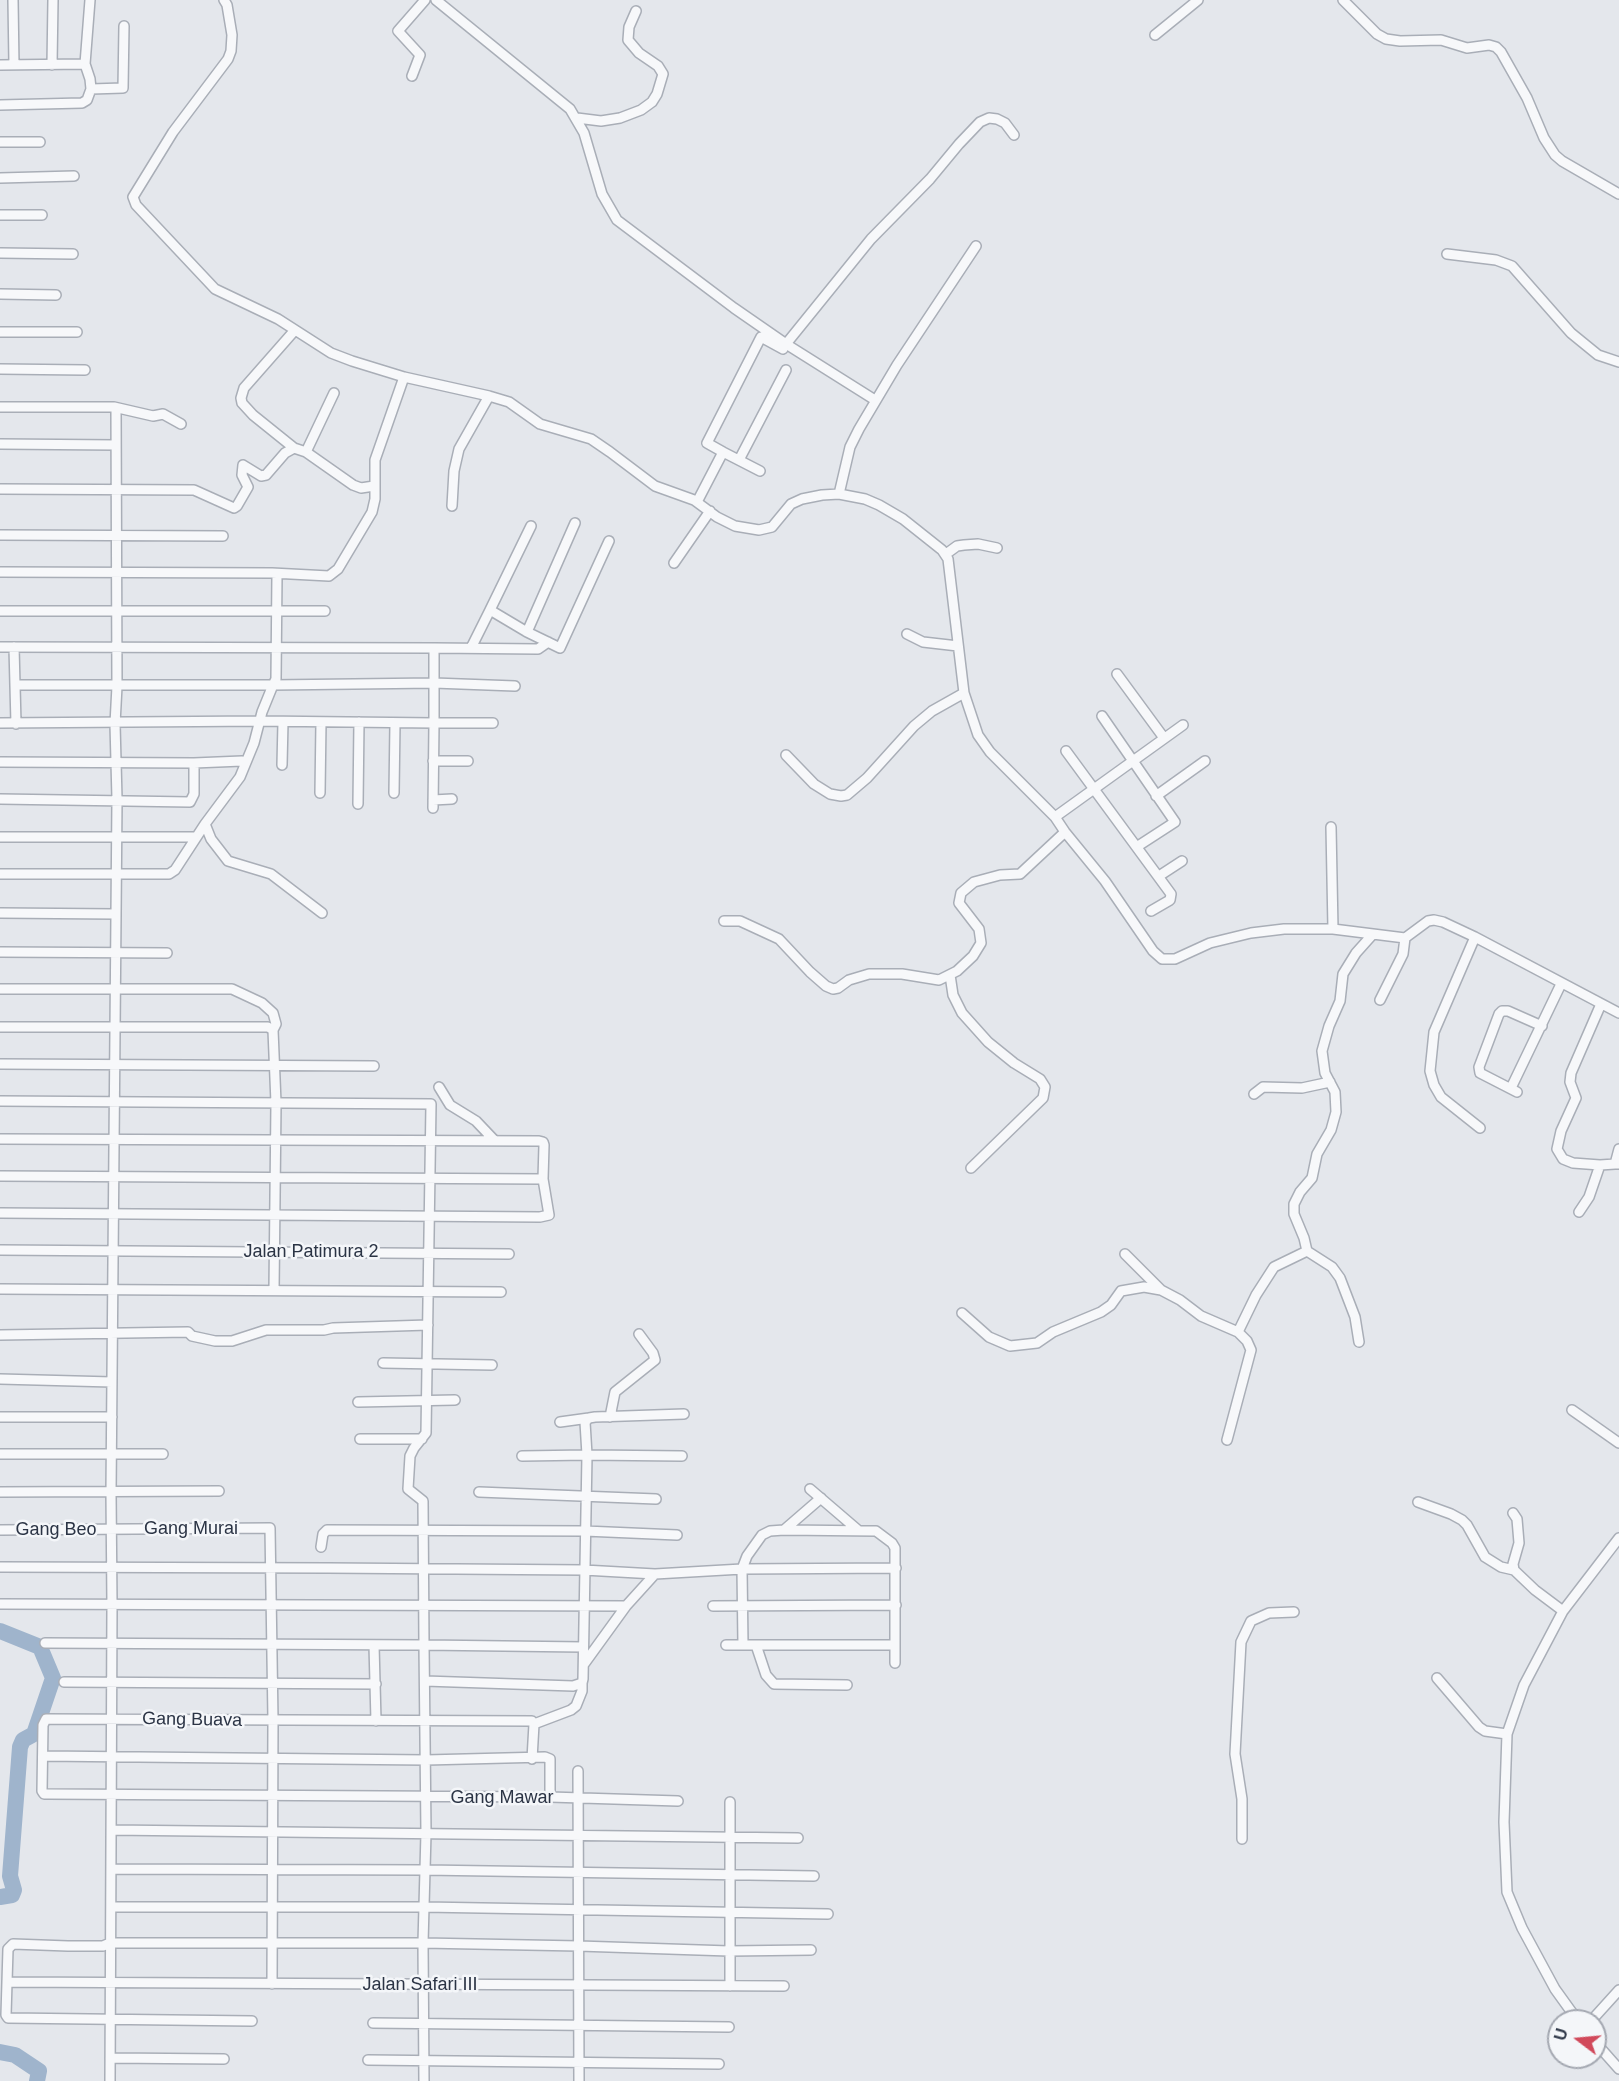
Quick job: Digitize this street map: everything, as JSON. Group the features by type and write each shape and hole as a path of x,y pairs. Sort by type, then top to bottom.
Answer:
{"street":[{"path":"13,0 14,65"},
{"path":"52,0 52,65"},
{"path":"0,105 82,103 87,100 91,89 85,64 90,0"},
{"path":"412,76 420,55 398,32 425,0"},
{"path":"436,0 564,102 577,118 584,133 602,194 617,220 785,346 875,400"},
{"path":"1155,35 1198,0"},
{"path":"1343,0 1377,34 1386,39 1441,40 1467,48 1490,45 1496,47 1527,98 1544,138 1555,155 1619,195"},
{"path":"228,2 232,34 228,59 173,132 135,192 134,201 215,289 278,318 330,353 404,377 489,396 512,404 527,417 540,424 591,440 654,486 697,502 735,526 759,530 775,525 786,510 802,499 838,494 865,499 903,519 946,555 953,591 963,693 978,735 990,752 1055,817 1105,881 1153,951 1162,959 1175,959 1210,943 1251,933 1304,928 1333,929 1404,938 1428,921 1443,922 1619,1013"},
{"path":"577,118 602,121 620,118 641,110 652,102 657,94 663,74 658,66 639,53 628,40 629,27 636,11"},
{"path":"91,89 123,88 124,26"},
{"path":"0,65 85,64"},
{"path":"785,346 871,239 930,179 980,122 989,118 997,119 1005,123 1014,135"},
{"path":"0,142 40,142"},
{"path":"0,178 74,176"},
{"path":"0,215 42,215"},
{"path":"838,494 850,447 875,400 976,246"},
{"path":"0,253 73,254"},
{"path":"1447,254 1496,260 1512,266 1571,333 1598,355 1619,362"},
{"path":"0,294 56,295"},
{"path":"295,330 244,388 241,398 247,409 294,448 306,452 353,485 361,488 374,486"},
{"path":"0,332 78,332"},
{"path":"760,471 706,443 761,337 785,346"},
{"path":"0,369 85,370"},
{"path":"739,460 786,370"},
{"path":"0,572 329,576 338,569 372,512 375,460 404,377"},
{"path":"306,452 334,393"},
{"path":"452,506 458,452 489,396"},
{"path":"0,407 108,406 153,416 164,414 181,423"},
{"path":"110,2081 111,1454 117,800 115,724 117,686 116,408"},
{"path":"0,444 116,445"},
{"path":"0,489 194,490 236,507 248,487 242,474 243,465 261,476 266,475 285,453 294,448"},
{"path":"697,502 723,452"},
{"path":"674,563 710,512"},
{"path":"527,632 575,524"},
{"path":"471,648 531,526"},
{"path":"0,535 223,536"},
{"path":"490,610 560,648 609,541"},
{"path":"946,555 957,546 964,544 998,548"},
{"path":"0,874 172,874 204,824 240,777 261,722 262,712 276,679 277,574"},
{"path":"0,611 325,611"},
{"path":"907,634 923,642 958,646"},
{"path":"0,647 538,649 548,642"},
{"path":"14,647 16,724"},
{"path":"434,648 433,804 452,800"},
{"path":"1117,674 1164,738"},
{"path":"15,685 434,683 515,686"},
{"path":"786,755 814,784 830,794 847,795 867,778 914,726 932,711 963,693"},
{"path":"1102,716 1174,824 1138,846"},
{"path":"282,722 282,765"},
{"path":"320,793 321,722"},
{"path":"357,804 359,722"},
{"path":"0,723 493,723"},
{"path":"394,793 395,723"},
{"path":"1055,817 1184,725"},
{"path":"1066,751 1138,846 1172,898 1150,911"},
{"path":"0,762 194,763 242,761"},
{"path":"433,761 468,761"},
{"path":"1156,796 1205,761"},
{"path":"0,799 190,802 194,794 194,763"},
{"path":"204,824 211,839 228,861 271,874 322,913"},
{"path":"1331,827 1333,929"},
{"path":"724,921 740,921 779,939 810,972 833,989 849,980 869,974 913,975 934,980 950,975 974,956 981,943 979,929 959,903 961,893 970,885 982,880 1000,875 1020,874 1065,832"},
{"path":"0,837 196,837"},
{"path":"1159,876 1182,861"},
{"path":"0,913 116,914"},
{"path":"1359,1342 1355,1317 1340,1278 1332,1267 1308,1251 1294,1214 1294,1204 1300,1191 1312,1178 1317,1154 1334,1122 1336,1102 1325,1073 1322,1051 1329,1026 1340,1001 1343,974 1362,945 1373,934"},
{"path":"1380,1000 1403,954 1404,938"},
{"path":"1475,938 1434,1032 1430,1071 1441,1097 1480,1128"},
{"path":"0,952 167,953"},
{"path":"950,975 953,995 962,1013 988,1042 1043,1083 1046,1093 971,1168"},
{"path":"1542,1026 1508,1011 1502,1011 1479,1067 1480,1073 1514,1090 1561,984"},
{"path":"0,988 232,990 261,1003 273,1013 276,1024 273,1030 276,1103 274,1290"},
{"path":"1600,1004 1571,1073 1570,1082 1575,1098 1561,1131 1557,1149 1563,1159 1573,1163 1600,1165 1617,1164 1619,1149"},
{"path":"0,1027 268,1027 273,1030"},
{"path":"0,1064 374,1066"},
{"path":"1254,1094 1263,1087 1302,1088 1330,1082"},
{"path":"439,1087 450,1105 476,1121 495,1141"},
{"path":"0,1101 430,1104 426,1433 410,1456 408,1489 423,1501 426,1760 423,1944 424,2081"},
{"path":"0,1139 543,1142 543,1179 549,1215 540,1217 0,1213"},
{"path":"1579,1212 1589,1197 1600,1165"},
{"path":"0,1176 543,1179"},
{"name":"Jalan Patimura 2","path":"0,1250 509,1254"},
{"path":"1238,1332 1256,1295 1274,1267 1308,1251"},
{"path":"1125,1254 1161,1290 1180,1300 1201,1316 1238,1332 1247,1341 1251,1350 1227,1440"},
{"path":"962,1313 988,1337 1010,1346 1037,1343 1053,1332 1111,1305 1121,1291 1144,1287 1161,1290"},
{"path":"0,1288 501,1292"},
{"path":"0,1335 113,1335 188,1332 215,1341 232,1341 266,1330 428,1325"},
{"path":"610,1417 615,1392 655,1360 653,1353 639,1334"},
{"path":"383,1363 492,1365"},
{"path":"0,1379 112,1382"},
{"path":"358,1402 455,1400"},
{"path":"1572,1410 1619,1443"},
{"path":"560,1422 589,1418 684,1414"},
{"path":"0,1417 112,1417"},
{"path":"532,1759 534,1724 571,1710 580,1699 584,1664 585,1422 589,1418"},
{"path":"360,1439 422,1439"},
{"path":"0,1454 164,1454"},
{"path":"522,1456 682,1456"},
{"path":"810,1489 859,1531"},
{"path":"0,1492 219,1491"},
{"path":"479,1492 656,1499"},
{"path":"784,1530 821,1498"},
{"path":"1418,1502 1461,1520 1467,1525 1485,1557 1501,1567 1514,1570 1559,1608"},
{"path":"1513,1513 1516,1519 1519,1544 1514,1570"},
{"name":"Gang Murai","path":"111,1530 270,1528 272,1568"},
{"path":"321,1547 322,1534 327,1530 423,1529 677,1535"},
{"name":"Gang Beo","path":"0,1530 111,1530"},
{"path":"743,1645 742,1569 747,1556 762,1535 770,1531 784,1530 876,1531 895,1548 895,1663"},
{"path":"1570,2009 1550,1979 1522,1928 1507,1892 1502,1734 1559,1608 1619,1538"},
{"path":"0,1567 584,1570 655,1574 742,1569 896,1568"},
{"path":"272,1568 273,1984"},
{"path":"584,1664 626,1606 655,1574"},
{"path":"0,1604 626,1606"},
{"path":"713,1606 896,1605"},
{"path":"1242,1839 1242,1799 1235,1754 1241,1642 1251,1621 1269,1613 1294,1612"},
{"path":"45,1643 583,1647"},
{"path":"374,1645 376,1721"},
{"path":"726,1645 895,1645"},
{"path":"756,1645 766,1675 774,1684 847,1685"},
{"path":"1437,1678 1475,1723 1485,1731 1502,1734"},
{"path":"425,1681 573,1686 582,1683"},
{"path":"64,1682 376,1684"},
{"name":"Gang Buava","path":"43,1756 42,1725 46,1719 424,1722 527,1720 534,1724"},
{"path":"43,1756 426,1760 545,1757 550,1759 549,1797"},
{"name":"Gang Mawar","path":"43,1756 42,1791 44,1794 549,1797 678,1801"},
{"path":"578,1771 579,2081"},
{"path":"730,1802 730,1986"},
{"path":"111,1830 798,1838"},
{"path":"111,1869 425,1870 814,1876"},
{"path":"111,1907 424,1907 828,1914"},
{"path":"252,2021 8,2018 6,2015 9,1982 8,1949 13,1944 68,1947 103,1946 110,1943 423,1944 729,1951 811,1950"},
{"name":"Jalan Safari III","path":"9,1982 423,1986 784,1986"},
{"path":"1602,2009 1619,1989"},
{"path":"373,2023 729,2027"},
{"path":"1607,2056 1619,2069"},
{"path":"110,2058 224,2059"},
{"path":"368,2060 719,2064"}],"waterway":[{"path":"0,1631 40,1647 53,1678 34,1734 23,1740 20,1747 10,1876 14,1890 12,1895 0,1897"},
{"path":"0,2052 15,2055 39,2071 37,2081"}]}
